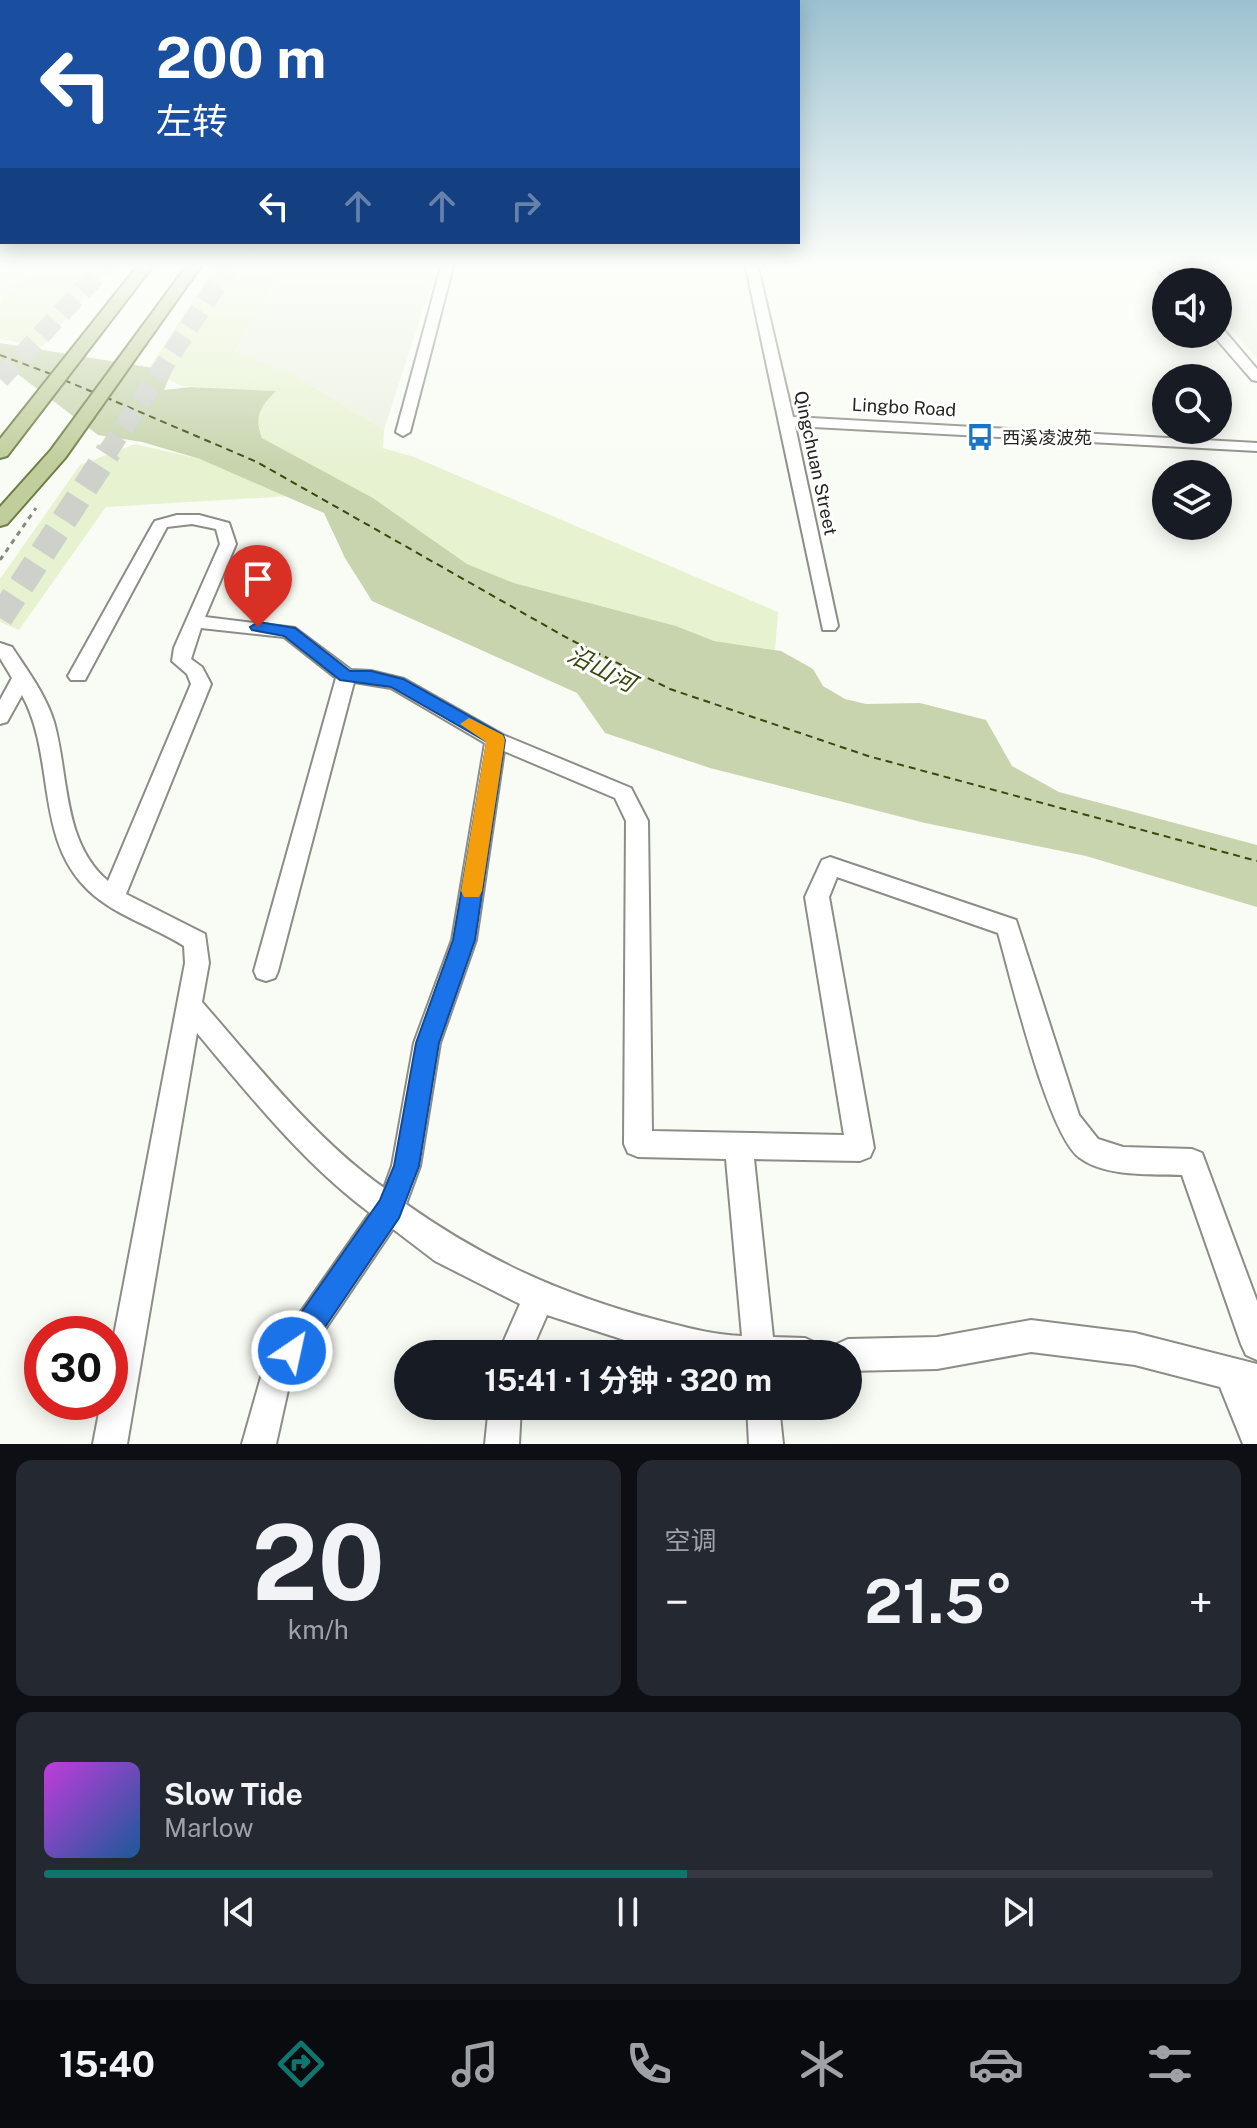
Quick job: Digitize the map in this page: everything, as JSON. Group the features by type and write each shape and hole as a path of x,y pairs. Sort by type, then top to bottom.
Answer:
{"main road":[{"path":"3,439 80,330"},
{"path":"3,439 92,330"},
{"path":"0,520 132,330"},
{"path":"0,508 49,452 145,330"}],"street":[{"path":"403,432 430,330"},
{"name":"Qingchuan Street","path":"766,330 829,626"},
{"path":"1232,348 1257,377"},
{"name":"Lingbo Road","path":"787,421 1257,447"},
{"path":"78,676 161,524 181,518 203,519 223,526 228,544 197,622 183,648 181,661 195,671 201,684 114,895"},
{"path":"197,622 289,632 346,676 371,677 397,683 496,740 623,793 631,803 637,821 638,1144 860,1148 817,897 830,866 1008,927 1067,1121 1089,1149 1123,1160 1192,1162 1257,1344"},
{"path":"0,649 5,651 22,678 43,720 51,769 74,855 95,883 134,910 173,926 196,941 197,963 110,1444"},
{"path":"266,971 346,676"},
{"path":"0,717 22,678"},
{"path":"259,1444 276,1374 390,1209 406,1166 427,1043 464,940 496,740"},
{"path":"189,1005 270,1100 356,1185 446,1250 539,1297 625,1327 674,1340"},
{"path":"739,1148 758,1340"},
{"path":"520,1340 539,1297"},
{"path":"862,1355 937,1353 1031,1336 1135,1349 1243,1376 1257,1437"},
{"path":"502,1444 504,1420"},
{"path":"764,1420 766,1444"}],"shaded area":[{"path":"0,330 56,330 42,347 0,339"},
{"path":"174,330 246,330 235,351 294,375 384,430 383,448 414,457 778,612 775,650 714,641 676,626 514,583 467,564 373,498 262,438 260,412 275,391 182,386 148,370"},
{"path":"246,330 416,330 384,430 294,375 235,351"},
{"path":"1232,330 1257,330 1257,358"},
{"path":"135,444 200,459 290,496 106,507 19,630 0,622 0,579 80,465"}],"water":[{"name":"沿山河","path":"0,343 172,371 164,390 190,387 276,391 260,412 262,438 373,498 467,564 514,583 676,626 714,641 781,651 813,669 823,686 845,699 866,704 920,703 986,720 1012,766 1059,792 1257,845 1257,907 1086,856 925,823 710,768 605,733 577,693 372,601 345,558 324,513 200,459 142,442 98,435 15,372 0,367"}],"ferry route":[{"path":"0,355 51,374"},
{"path":"64,380 95,393"},
{"path":"105,397 257,462 569,639 670,689 868,756 1257,861"}],"tunnel":[{"path":"0,379 45,330"},
{"path":"107,453 187,330"},
{"path":"0,618 109,451"}],"slow traffic":[{"path":"469,724 496,740 471,891"}],"place":[{"name":"西溪凌波苑","path":"980,437"}],"route":[{"path":"258,627 289,632 346,676 371,677 397,683 496,740 464,940 427,1043 406,1166 390,1209 292,1351"}]}
